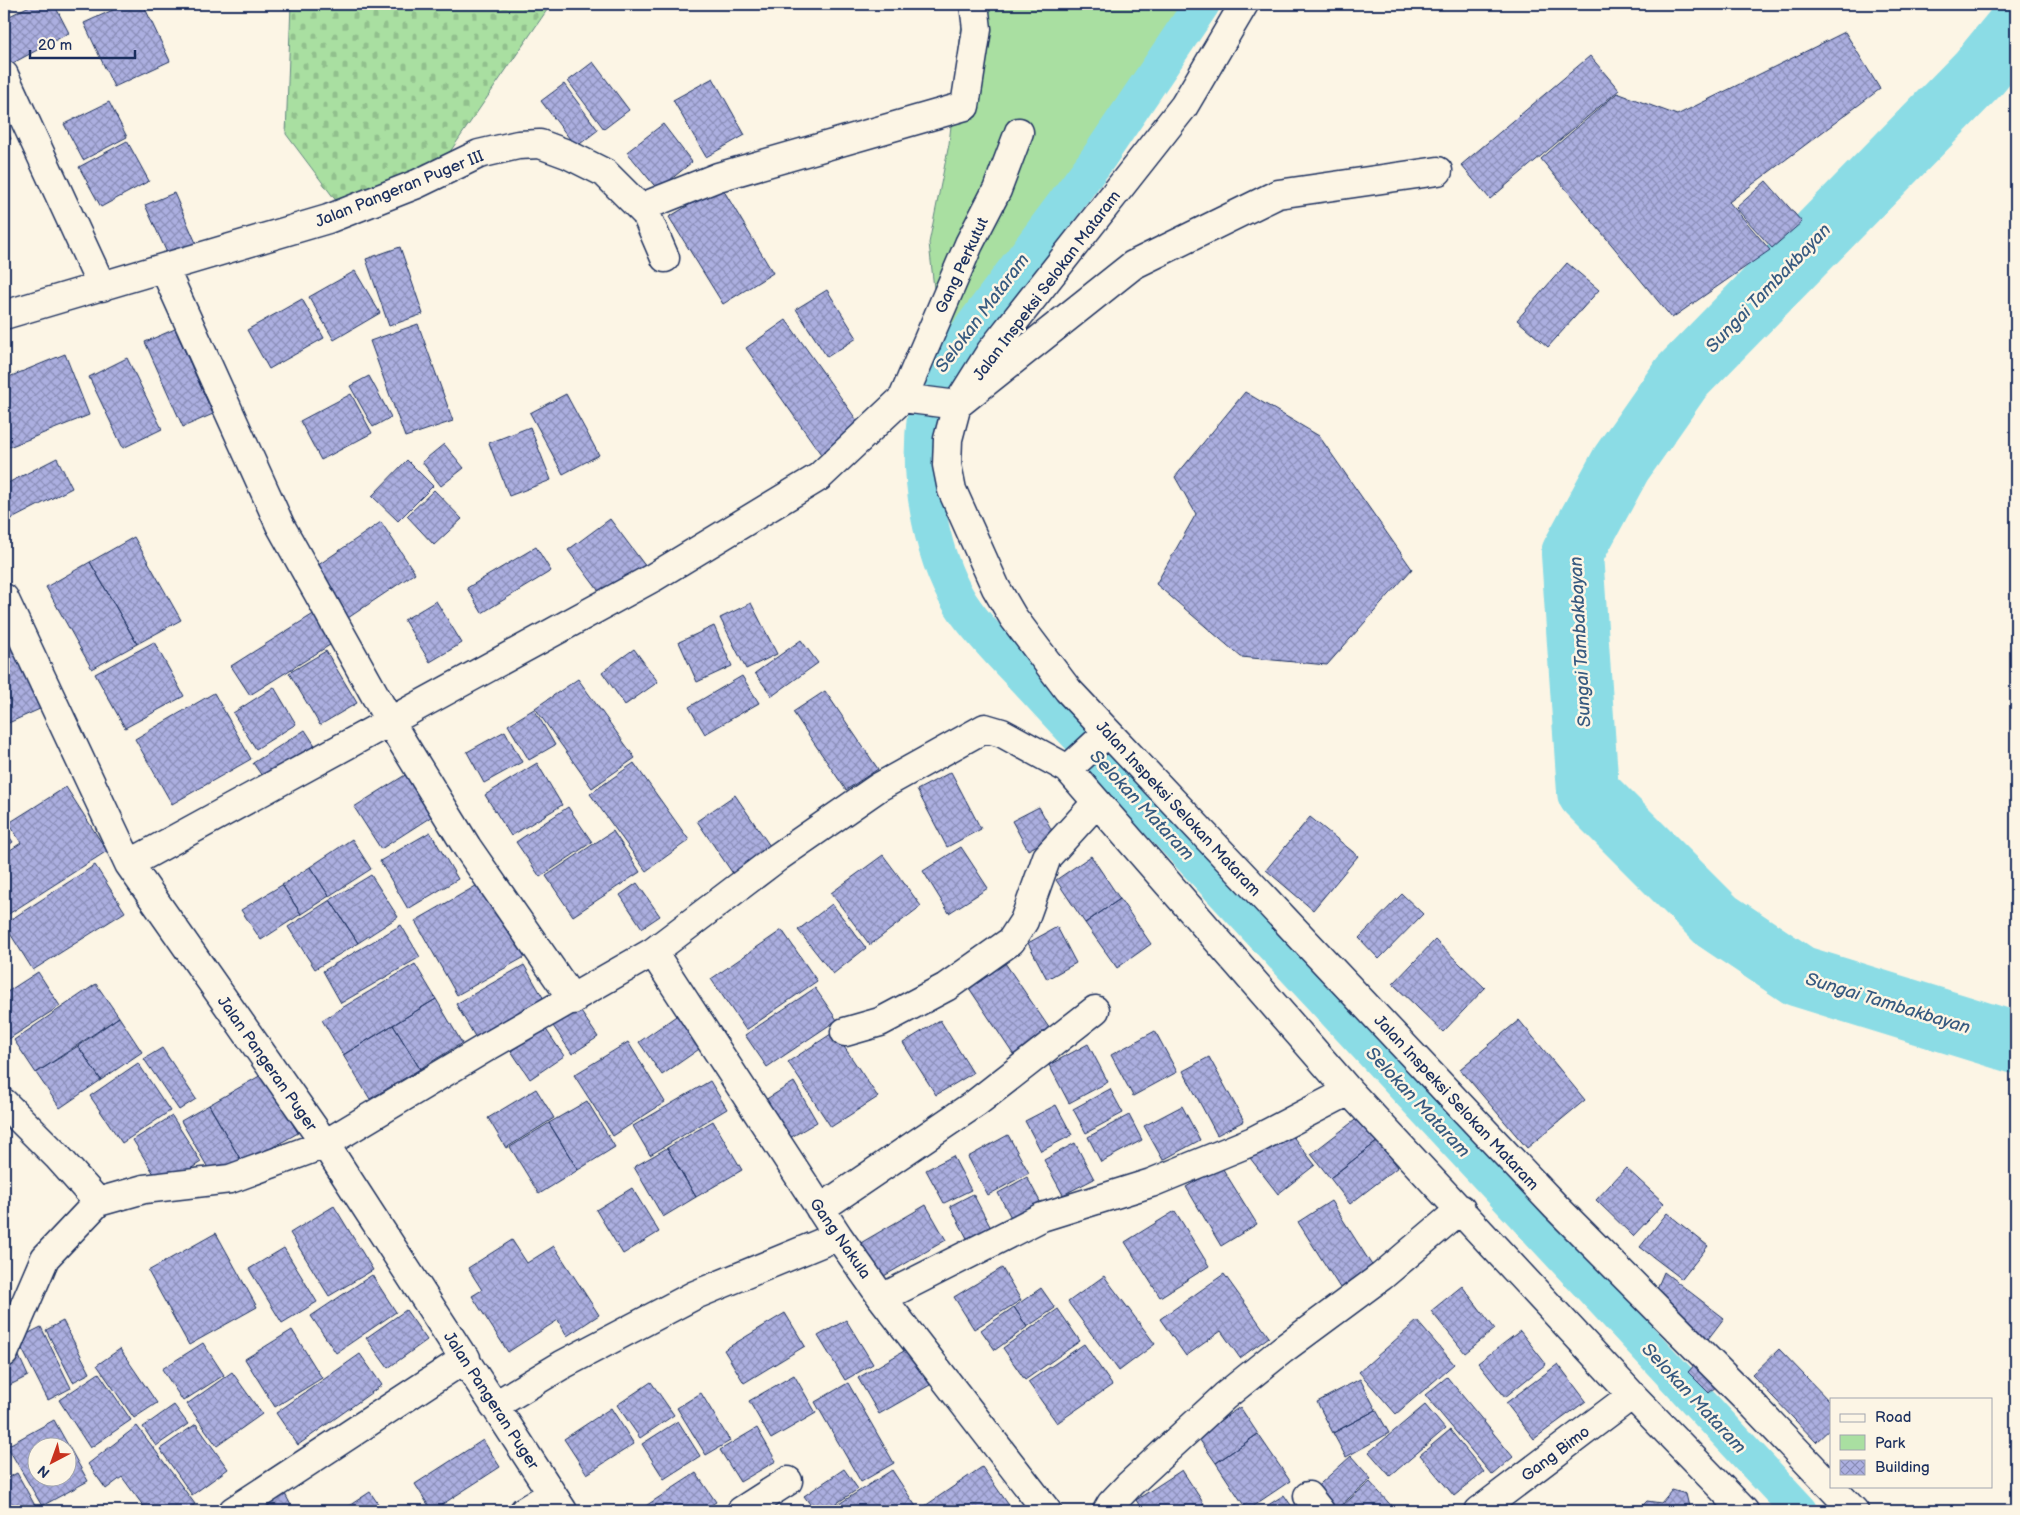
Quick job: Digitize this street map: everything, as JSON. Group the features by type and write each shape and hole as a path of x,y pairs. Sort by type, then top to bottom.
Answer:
{"street":[{"path":"640,208 718,177 965,106 977,29 974,4"},
{"name":"Jalan Inspeksi Selokan Mataram","path":"1244,4 1184,106 951,404 947,465 952,490 996,588 1013,617 1103,736 1549,1200 1755,1407 1830,1486"},
{"path":"4,74 102,287"},
{"name":"Gang Perkutut","path":"909,398 965,253 997,190 1019,132"},
{"name":"Jalan Pangeran Puger III","path":"4,315 328,219 417,184 479,154 518,145 540,144 605,172 646,214 665,258"},
{"path":"129,864 654,577 819,477 909,398 951,404 1133,265 1278,194 1438,171"},
{"path":"164,268 280,525 390,722 468,847 573,1000"},
{"name":"Jalan Pangeran Puger","path":"4,598 129,864 325,1144 466,1358 494,1406 558,1503"},
{"path":"4,1353 45,1258 98,1202 144,1189 230,1179 325,1144 486,1047 573,1000 654,952 778,857 879,787 985,728 1002,733 1071,765 1097,802 1349,1091 1461,1209 1632,1395 1744,1511"},
{"path":"1071,765 1103,736"},
{"path":"845,1032 880,1022 946,987 1011,941 1024,921 1047,857 1097,802"},
{"name":"Gang Nakula","path":"654,952 838,1236 882,1298 1047,1511"},
{"path":"820,1209 976,1103 1095,1010"},
{"path":"882,1298 1042,1217 1159,1180 1253,1141 1349,1091"},
{"path":"4,1103 57,1156 98,1202"},
{"path":"1107,1511 1111,1504 1142,1472 1225,1396 1282,1350 1382,1276 1461,1209"},
{"path":"494,1406 562,1365 696,1295 838,1236"},
{"path":"233,1511 466,1358"},
{"name":"Gang Bimo","path":"1479,1511 1632,1395"},
{"path":"741,1511 788,1481"},
{"name":"Jalan Inspeksi Selokan Mataram","path":"1832,1488 1854,1511"},
{"path":"524,1511 558,1503"}],"green space":[{"path":"291,4 541,4 547,10 443,162 337,202 286,134"},
{"path":"964,4 1193,4 941,352 929,243 949,144"}],"building":[{"path":"4,4 19,4 4,12"},
{"path":"33,4 54,4 69,33 11,64 4,51 4,19"},
{"path":"126,4 143,4 170,61 114,87 84,23"},
{"path":"1845,32 1880,89 1729,202 1770,250 1672,318 1541,159 1617,93 1677,115"},
{"path":"1590,56 1619,90 1490,199 1461,165"},
{"path":"593,62 629,110 604,129 568,81"},
{"path":"713,78 745,135 706,157 673,100"},
{"path":"564,84 598,130 576,147 541,101"},
{"path":"109,102 127,137 83,160 64,124"},
{"path":"4,124 11,139 4,143"},
{"path":"663,124 692,162 658,190 627,152"},
{"path":"127,141 149,181 101,207 79,167"},
{"path":"1766,181 1802,222 1772,248 1736,208"},
{"path":"721,186 773,273 723,304 669,217"},
{"path":"174,193 196,243 168,255 145,205"},
{"path":"400,247 423,314 389,326 366,259"},
{"path":"1567,263 1599,290 1548,347 1517,320"},
{"path":"355,271 380,313 334,340 309,297"},
{"path":"827,290 857,338 827,357 796,309"},
{"path":"302,299 324,338 269,369 247,330"},
{"path":"786,320 863,429 823,457 746,348"},
{"path":"418,324 453,421 405,437 370,341"},
{"path":"175,329 213,414 183,427 145,342"},
{"path":"65,354 89,415 4,449 4,379"},
{"path":"127,358 162,429 123,448 89,377"},
{"path":"369,376 391,417 373,427 350,386"},
{"path":"1245,392 1319,436 1412,569 1327,665 1241,657 1156,584 1196,514 1175,477"},
{"path":"351,394 372,433 321,460 300,421"},
{"path":"566,394 599,455 563,474 530,413"},
{"path":"530,427 551,480 509,496 489,443"},
{"path":"444,444 464,468 441,486 422,462"},
{"path":"57,458 72,488 4,523 4,485"},
{"path":"407,460 433,486 398,521 372,496"},
{"path":"434,490 462,519 434,545 407,516"},
{"path":"610,519 646,567 604,598 568,550"},
{"path":"381,522 415,573 348,618 314,568"},
{"path":"134,537 181,620 137,644 90,562"},
{"path":"536,547 551,571 482,613 467,588"},
{"path":"90,562 137,644 92,669 46,587"},
{"path":"436,601 462,643 430,662 404,620"},
{"path":"751,603 777,654 746,669 720,618"},
{"path":"315,613 333,643 250,695 231,666"},
{"path":"714,626 732,666 697,682 679,642"},
{"path":"801,640 818,663 772,696 755,673"},
{"path":"154,642 184,696 125,728 95,674"},
{"path":"13,645 42,708 4,725 4,649"},
{"path":"634,649 658,682 625,705 602,672"},
{"path":"326,651 357,703 320,725 289,673"},
{"path":"742,676 759,703 705,734 689,707"},
{"path":"578,679 635,758 592,788 535,708"},
{"path":"274,687 296,724 256,749 233,713"},
{"path":"825,691 878,769 846,790 793,712"},
{"path":"214,693 251,759 172,804 135,739"},
{"path":"534,709 555,745 529,760 508,725"},
{"path":"305,730 318,750 267,783 253,763"},
{"path":"505,731 522,762 484,783 467,752"},
{"path":"537,763 562,805 511,836 485,795"},
{"path":"634,763 689,840 646,871 590,794"},
{"path":"410,772 437,813 381,849 354,807"},
{"path":"951,772 981,829 947,847 917,790"},
{"path":"66,787 107,851 7,915 4,910 4,854 21,843 9,823"},
{"path":"735,795 774,852 736,878 697,821"},
{"path":"568,807 592,842 540,877 516,842"},
{"path":"1039,807 1055,836 1028,850 1012,821"},
{"path":"1310,817 1358,856 1313,910 1266,870"},
{"path":"4,829 13,842 4,848"},
{"path":"613,831 640,872 573,916 546,876"},
{"path":"430,832 458,879 408,909 380,861"},
{"path":"352,839 371,869 329,896 310,867"},
{"path":"961,847 988,888 949,913 923,871"},
{"path":"883,855 921,906 870,945 831,893"},
{"path":"1091,856 1120,899 1085,923 1056,880"},
{"path":"95,865 125,912 33,970 4,924"},
{"path":"310,867 329,896 301,914 282,885"},
{"path":"371,875 398,917 358,943 330,900"},
{"path":"488,879 530,954 457,995 415,921"},
{"path":"637,883 660,916 642,928 620,895"},
{"path":"282,885 301,914 261,940 241,910"},
{"path":"1402,894 1423,914 1379,959 1359,938"},
{"path":"1120,899 1151,944 1117,968 1085,923"},
{"path":"330,900 358,943 315,969 288,927"},
{"path":"832,904 866,948 833,974 798,930"},
{"path":"401,925 420,957 341,1003 323,971"},
{"path":"1057,927 1076,963 1047,979 1028,943"},
{"path":"782,930 817,981 746,1030 711,979"},
{"path":"1435,940 1485,988 1443,1032 1393,984"},
{"path":"1003,960 1054,1035 1017,1060 967,985"},
{"path":"415,964 436,999 343,1055 322,1020"},
{"path":"524,965 548,1006 480,1045 456,1004"},
{"path":"38,972 60,1006 4,1042 4,994"},
{"path":"96,984 119,1017 36,1073 14,1040"},
{"path":"815,988 837,1020 767,1067 745,1035"},
{"path":"436,999 462,1043 420,1069 393,1025"},
{"path":"577,1006 598,1037 572,1054 551,1023"},
{"path":"682,1012 705,1045 662,1075 639,1042"},
{"path":"119,1017 142,1052 101,1080 78,1046"},
{"path":"940,1020 973,1073 936,1095 903,1043"},
{"path":"1519,1020 1585,1100 1527,1148 1460,1069"},
{"path":"393,1025 420,1069 370,1099 343,1055"},
{"path":"545,1028 564,1056 530,1079 511,1051"},
{"path":"1155,1031 1177,1072 1133,1096 1111,1055"},
{"path":"834,1032 878,1097 831,1127 788,1062"},
{"path":"628,1042 665,1102 613,1136 574,1075"},
{"path":"1088,1044 1108,1082 1069,1103 1049,1065"},
{"path":"78,1046 101,1080 60,1108 36,1073"},
{"path":"162,1048 196,1099 179,1110 144,1059"},
{"path":"1209,1057 1244,1121 1217,1135 1183,1071"},
{"path":"138,1063 170,1111 122,1143 90,1096"},
{"path":"263,1074 298,1133 243,1164 209,1105"},
{"path":"710,1081 727,1109 650,1155 633,1126"},
{"path":"794,1082 817,1122 788,1139 765,1100"},
{"path":"536,1089 554,1118 506,1148 488,1118"},
{"path":"1110,1089 1123,1113 1086,1133 1073,1109"},
{"path":"587,1101 615,1147 578,1170 549,1123"},
{"path":"209,1105 243,1164 215,1180 181,1121"},
{"path":"1056,1105 1072,1135 1041,1151 1025,1121"},
{"path":"1182,1106 1200,1140 1163,1160 1144,1126"},
{"path":"1129,1115 1142,1140 1101,1162 1088,1137"},
{"path":"172,1116 201,1162 162,1187 133,1140"},
{"path":"1359,1117 1378,1141 1330,1178 1311,1154"},
{"path":"713,1121 742,1170 696,1197 667,1148"},
{"path":"549,1123 578,1170 539,1194 510,1147"},
{"path":"1287,1129 1315,1165 1278,1194 1250,1158"},
{"path":"1008,1135 1029,1173 988,1195 968,1157"},
{"path":"1378,1141 1398,1167 1350,1204 1330,1178"},
{"path":"1075,1143 1094,1179 1063,1195 1044,1160"},
{"path":"667,1148 696,1197 663,1217 634,1167"},
{"path":"953,1156 971,1190 944,1203 926,1170"},
{"path":"1221,1166 1257,1224 1221,1246 1186,1187"},
{"path":"1626,1168 1664,1203 1633,1236 1596,1200"},
{"path":"1027,1177 1045,1211 1016,1227 998,1193"},
{"path":"632,1188 659,1232 623,1254 596,1210"},
{"path":"973,1194 992,1230 969,1242 950,1206"},
{"path":"1331,1201 1375,1270 1342,1291 1298,1222"},
{"path":"926,1205 946,1240 872,1283 852,1248"},
{"path":"334,1206 373,1270 329,1296 290,1233"},
{"path":"1175,1211 1209,1266 1160,1297 1125,1242"},
{"path":"1667,1213 1708,1246 1682,1279 1640,1247"},
{"path":"216,1233 257,1307 189,1345 148,1271"},
{"path":"512,1240 527,1263 554,1246 599,1315 567,1336 558,1320 508,1352 472,1296 482,1290 468,1268"},
{"path":"284,1248 317,1302 282,1323 249,1269"},
{"path":"1002,1268 1021,1300 974,1329 954,1297"},
{"path":"1664,1272 1724,1318 1708,1339 1653,1298"},
{"path":"1224,1274 1269,1337 1240,1358 1221,1331 1186,1356 1160,1319"},
{"path":"372,1275 396,1312 336,1353 311,1316"},
{"path":"1104,1276 1155,1344 1119,1371 1068,1302"},
{"path":"1462,1286 1495,1329 1465,1353 1431,1311"},
{"path":"1041,1288 1055,1308 1027,1327 1014,1307"},
{"path":"1014,1307 1027,1327 995,1350 981,1330"},
{"path":"1058,1309 1080,1341 1025,1380 1003,1348"},
{"path":"406,1310 427,1340 388,1368 366,1338"},
{"path":"785,1313 805,1346 744,1383 724,1350"},
{"path":"846,1320 873,1364 845,1380 818,1336"},
{"path":"63,1321 90,1373 73,1382 46,1330"},
{"path":"1417,1321 1454,1364 1396,1414 1359,1372"},
{"path":"41,1327 71,1388 48,1400 17,1339"},
{"path":"292,1330 322,1378 275,1407 245,1359"},
{"path":"1520,1331 1546,1364 1505,1397 1478,1363"},
{"path":"203,1343 224,1375 183,1401 162,1369"},
{"path":"1084,1344 1112,1385 1057,1423 1028,1382"},
{"path":"909,1348 930,1385 879,1414 858,1378"},
{"path":"120,1349 157,1403 134,1418 97,1365"},
{"path":"1779,1349 1830,1402 1830,1429 1816,1442 1752,1375"},
{"path":"18,1354 28,1376 4,1388 4,1361"},
{"path":"360,1354 382,1385 298,1445 276,1413"},
{"path":"1698,1361 1720,1383 1709,1393 1688,1372"},
{"path":"1558,1364 1586,1401 1534,1439 1506,1403"},
{"path":"232,1372 262,1414 217,1446 187,1404"},
{"path":"99,1373 131,1420 90,1448 59,1400"},
{"path":"794,1375 816,1413 771,1439 749,1401"},
{"path":"1447,1377 1513,1457 1492,1475 1425,1395"},
{"path":"1360,1379 1376,1410 1333,1433 1317,1402"},
{"path":"651,1382 674,1415 640,1438 617,1405"},
{"path":"848,1383 894,1463 861,1482 815,1402"},
{"path":"701,1393 730,1441 706,1455 677,1408"},
{"path":"174,1405 188,1424 156,1446 143,1427"},
{"path":"1425,1405 1445,1429 1390,1476 1369,1452"},
{"path":"1240,1407 1258,1434 1216,1463 1197,1436"},
{"path":"611,1408 634,1444 587,1474 564,1439"},
{"path":"1376,1410 1389,1433 1346,1457 1333,1433"},
{"path":"54,1420 64,1438 28,1438 28,1482 7,1446"},
{"path":"678,1421 700,1456 664,1479 642,1444"},
{"path":"196,1424 228,1469 192,1495 160,1449"},
{"path":"137,1426 195,1504 186,1511 147,1511 122,1477 106,1489 88,1464"},
{"path":"757,1428 776,1461 740,1482 720,1450"},
{"path":"1450,1430 1484,1472 1454,1496 1420,1455"},
{"path":"1258,1434 1290,1481 1247,1510 1216,1463"},
{"path":"483,1440 500,1467 432,1511 415,1484"},
{"path":"1351,1456 1371,1479 1334,1511 1328,1511 1311,1492"},
{"path":"78,1463 88,1481 78,1486"},
{"path":"982,1467 1013,1511 924,1511 922,1508"},
{"path":"844,1469 858,1489 825,1511 815,1511 804,1496"},
{"path":"892,1470 917,1508 912,1511 828,1511"},
{"path":"1182,1470 1204,1504 1192,1511 1143,1511 1136,1500"},
{"path":"17,1473 38,1511 4,1511 4,1480"},
{"path":"696,1473 716,1502 702,1511 638,1511"},
{"path":"1370,1482 1396,1511 1339,1511 1338,1509"},
{"path":"32,1488 75,1488 42,1506"},
{"path":"1672,1490 1686,1494 1690,1511 1637,1511 1647,1501 1661,1503"},
{"path":"284,1492 294,1511 245,1511"},
{"path":"370,1492 383,1511 341,1511"},
{"path":"1284,1495 1295,1511 1259,1511"},
{"path":"1204,1504 1209,1511 1192,1511"}],"waterway":[{"name":"Selokan Mataram","path":"1202,4 1099,157 935,377 926,412 923,466 930,519 944,570 967,613 995,647 1800,1511"},
{"name":"Sungai Tambakbayan","path":"2016,28 1979,73 1681,378 1621,464 1572,554 1588,792 1717,921 1799,976 2016,1043"}]}
